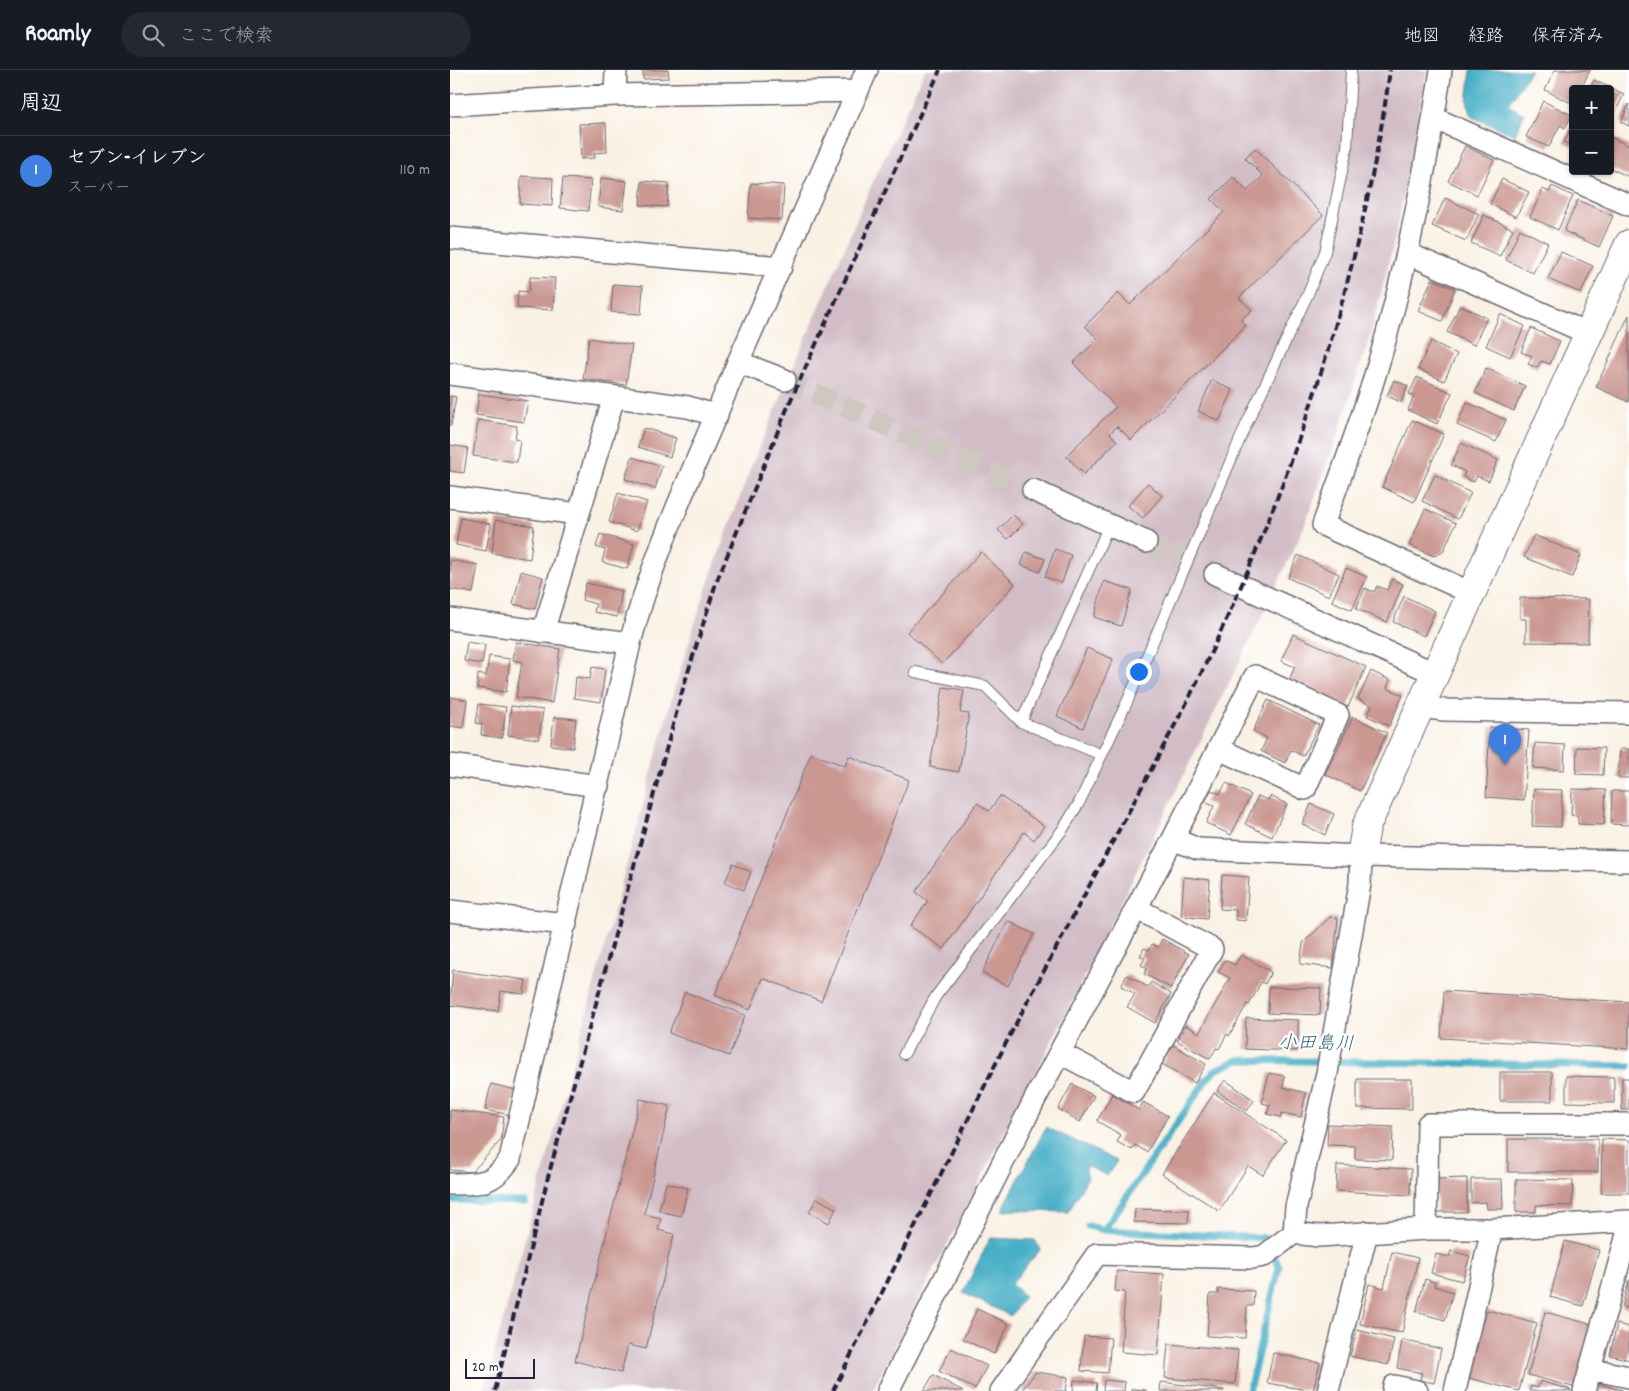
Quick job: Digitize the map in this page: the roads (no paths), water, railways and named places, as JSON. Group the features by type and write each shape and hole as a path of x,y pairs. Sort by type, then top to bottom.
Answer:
{"street":[{"path":"615,95 616,70"},
{"path":"450,1184 474,1184 492,1179 510,1158 643,594 738,362 867,70"},
{"path":"1441,70 1434,118 1407,253 1372,384 1323,524 1471,593"},
{"path":"450,104 615,95 858,91"},
{"path":"1434,118 1629,205"},
{"path":"450,238 781,267"},
{"path":"1288,1238 1329,1062 1360,884 1361,856 1366,826 1629,244"},
{"path":"1407,253 1589,334"},
{"path":"738,362 785,380"},
{"path":"450,374 688,407 717,416"},
{"path":"543,632 614,397"},
{"path":"1033,490 1146,542"},
{"path":"450,497 578,514"},
{"path":"1215,574 1434,673"},
{"path":"450,619 630,643"},
{"path":"888,1391 1255,676 1338,715 1305,789 1219,749"},
{"path":"1419,707 1444,710 1629,713"},
{"path":"450,765 598,786"},
{"path":"1173,839 1198,849 1361,856 1629,861"},
{"path":"1060,1053 1134,1092 1212,949 1136,908"},
{"path":"450,911 566,924"},
{"path":"1426,1229 1428,1124 1629,1124"},
{"path":"1001,1391 1097,1254 1264,1256 1288,1238 1426,1229 1492,1230 1629,1221"},
{"path":"1584,1391 1629,1227"},
{"path":"1455,1391 1492,1230"},
{"path":"1328,1391 1367,1232"},
{"path":"1590,1369 1629,1377"},
{"path":"1393,1391 1394,1386 1417,1391"}],"lane":[{"path":"904,1054 936,996 1063,829 1079,803 1128,700 1246,425 1308,294 1325,252 1335,216 1347,148 1351,70"},
{"path":"1020,722 1109,525"},
{"path":"915,672 986,686 1020,722 1102,755"}],"water":[{"path":"1471,70 1531,70 1508,105 1524,114 1515,135 1472,117 1467,101"},
{"path":"1046,1127 1117,1161 1107,1176 1086,1165 1087,1179 1068,1212 1002,1210"},
{"path":"990,1238 1035,1240 1040,1250 1011,1284 1024,1296 1011,1316 963,1293"}],"waterway":[{"name":"小田島川","path":"1104,1230 1207,1079 1216,1070 1238,1060 1629,1066"},
{"name":"小田島川","path":"450,1200 525,1202"},
{"path":"1088,1226 1104,1230 1264,1238 1270,1246 1279,1267 1249,1391"}],"tunnel":[{"path":"785,380 1033,490"},
{"path":"1146,542 1215,574"}],"railway":[{"path":"495,1391 548,1177 684,685 716,583 789,404 940,70"},
{"path":"833,1391 1012,1031 1186,704 1222,629 1255,552 1286,474 1314,395 1338,315 1359,234 1377,152 1390,70"}],"place":[{"name":"セブン-イレブン","path":"1505,765"}]}
